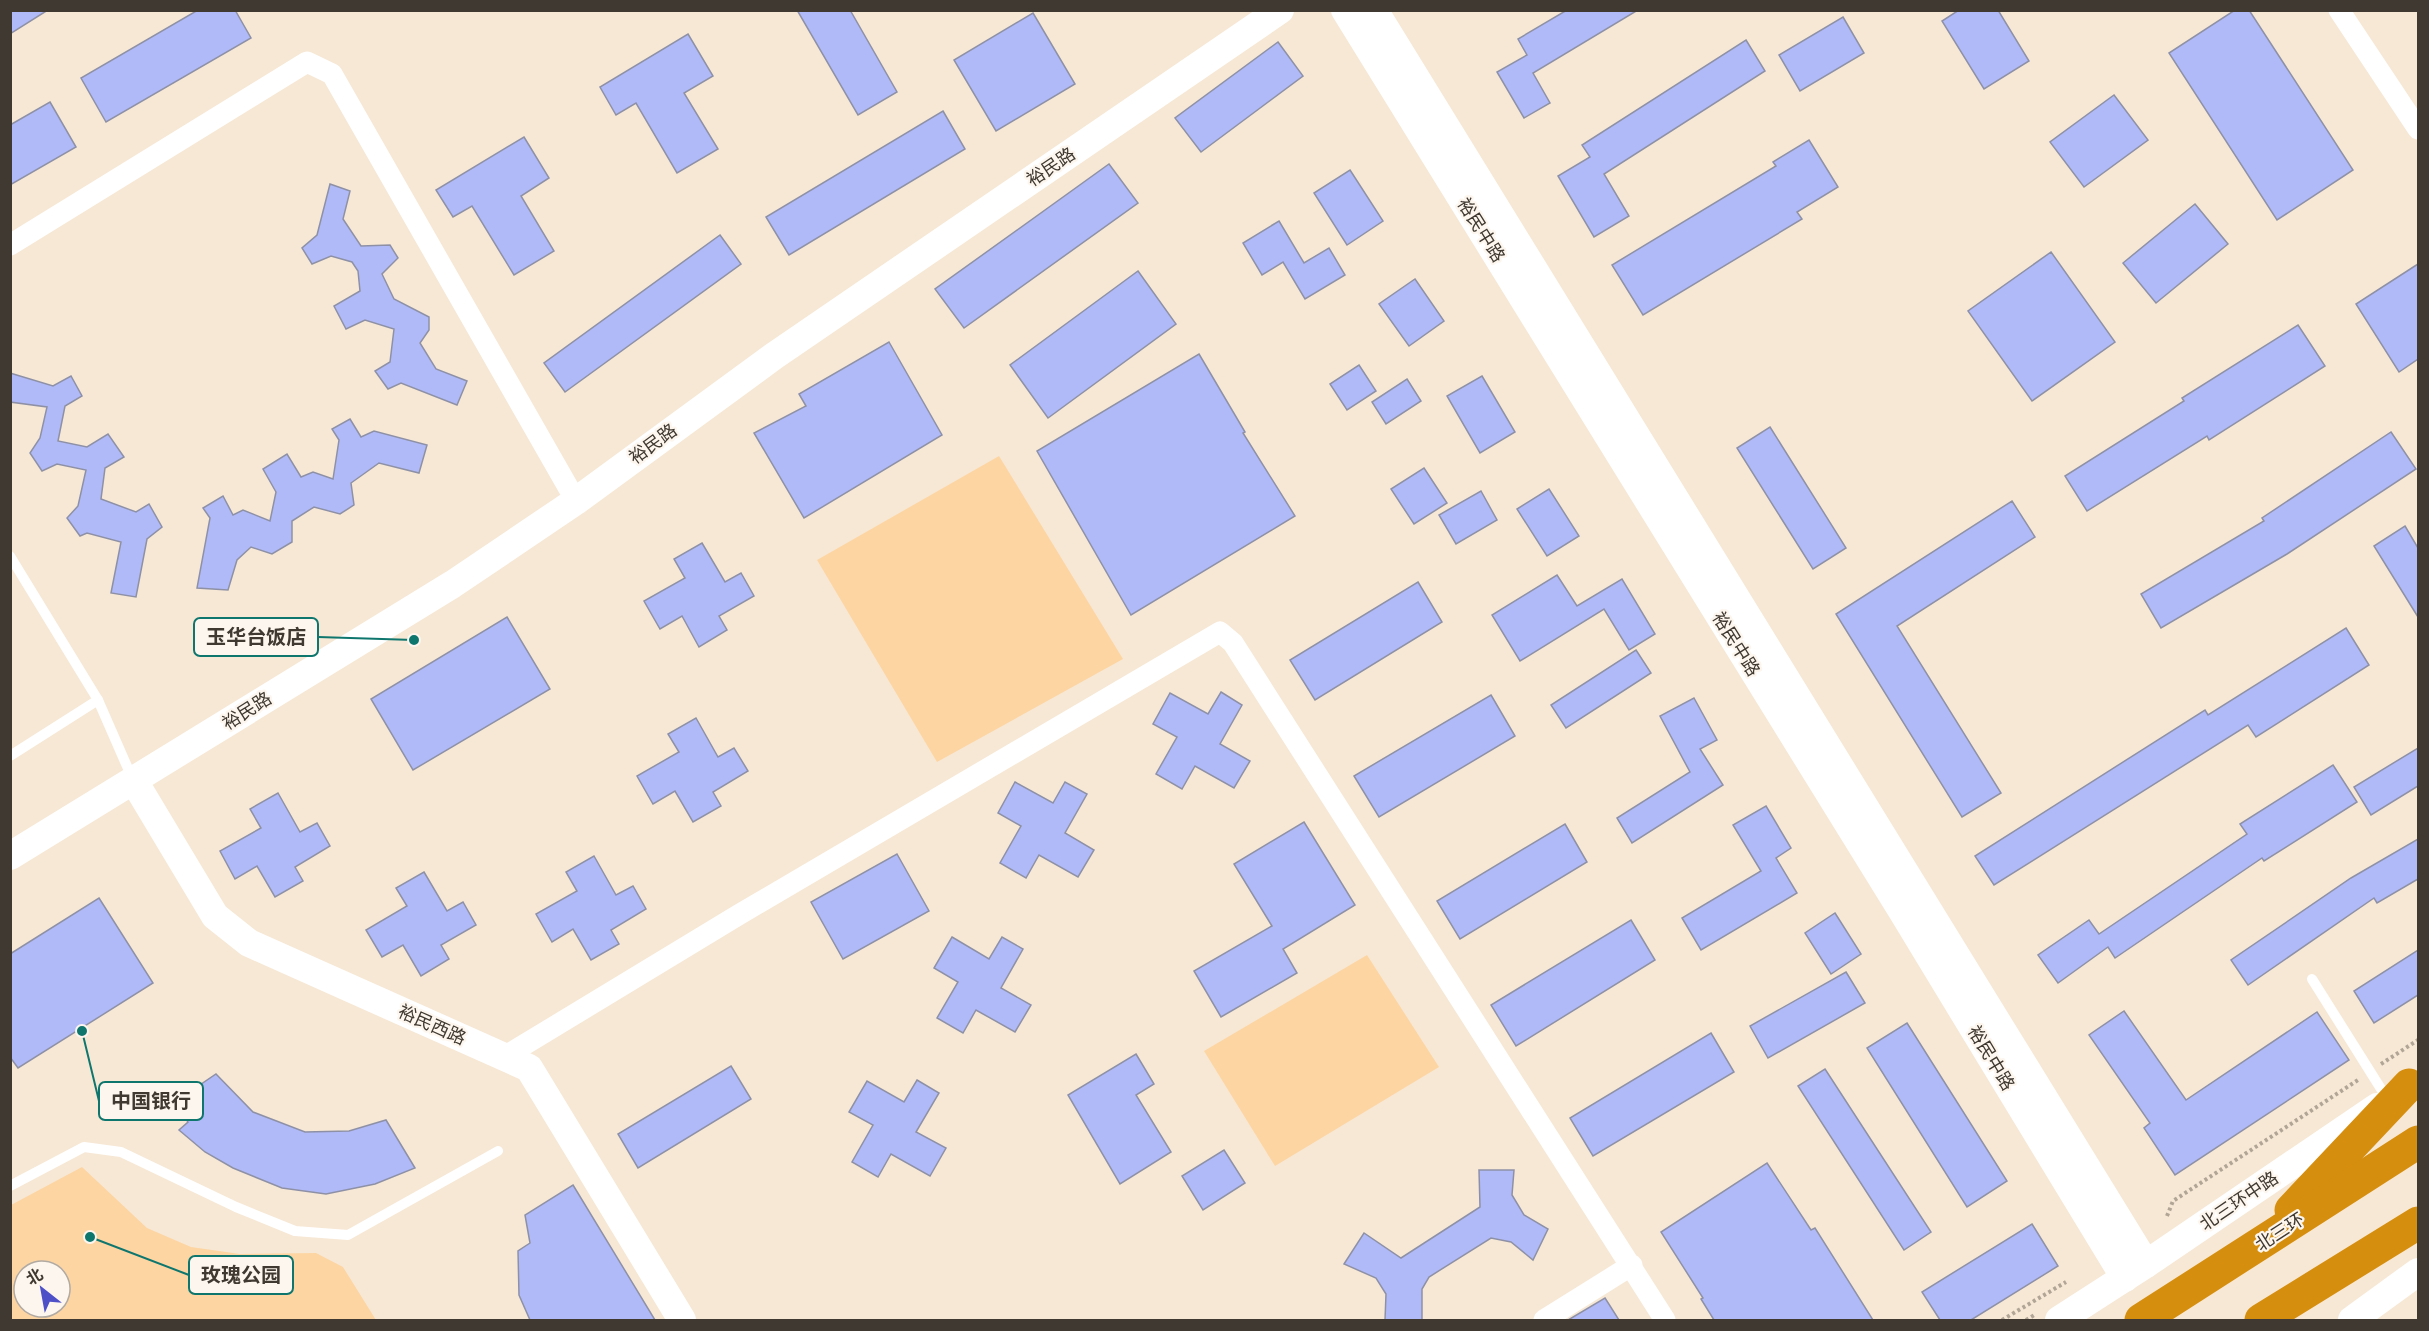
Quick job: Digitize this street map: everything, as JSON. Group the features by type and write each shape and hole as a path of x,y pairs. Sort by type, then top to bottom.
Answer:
{"highway":[{"path":"2253,1250 2405,1088"},
{"name":"北三环","path":"2141,1320 2418,1142"},
{"path":"2261,1320 2418,1223"},
{"path":"2305,1292 2418,1238"}],"street":[{"name":"裕民路","path":"10,856 453,584 576,501 774,356 1280,10"},
{"name":"裕民中路","path":"1345,10 1902,911 2135,1271"},
{"name":"裕民中路","path":"1374,10 2135,1271"},
{"path":"2339,10 2418,129"},
{"path":"10,245 306,62 332,74 576,501"},
{"path":"504,1057 740,914 1220,632 1233,643 1665,1320"},
{"name":"裕民西路","path":"134,781 215,916 249,943 529,1068 682,1320"},
{"name":"北三环中路","path":"2059,1320 2405,1088"},
{"path":"1544,1320 1632,1265"},
{"path":"2352,1320 2418,1272"}],"lane":[{"path":"10,556 98,700 134,781"},
{"path":"10,756 98,700"},
{"path":"2312,979 2371,1072 2405,1088"},
{"path":"10,1186 84,1147 121,1152 236,1207 295,1231 348,1234 498,1151"}],"path":[{"path":"2167,1216 2173,1200 2418,1040"},
{"path":"2002,1320 2066,1282"}],"shaded area":[{"path":"999,456 1123,659 937,762 817,560"},
{"path":"1367,955 1439,1067 1275,1166 1204,1051"},
{"path":"82,1167 147,1228 191,1247 240,1254 316,1253 343,1267 376,1320 11,1320 11,1205"}],"building":[{"path":"10,10 48,10 10,34"},
{"path":"198,10 235,10 251,38 106,122 81,78"},
{"path":"797,10 850,10 897,92 858,115"},
{"path":"1567,10 1638,10 1533,73 1550,103 1524,118 1497,72 1527,55 1518,39"},
{"path":"1959,10 1998,10 2029,61 1984,89 1942,21"},
{"path":"2235,10 2249,10 2353,170 2277,220 2169,53"},
{"path":"1033,13 1075,84 996,131 954,60"},
{"path":"1843,17 1864,53 1800,91 1779,55"},
{"path":"688,34 713,76 684,93 718,149 677,173 636,103 616,115 600,87"},
{"path":"1746,40 1765,71 1604,174 1629,216 1594,237 1558,176 1590,157 1582,145"},
{"path":"1278,42 1303,76 1201,152 1175,118"},
{"path":"2114,95 2148,140 2084,187 2050,142"},
{"path":"50,102 76,147 10,185 10,125"},
{"path":"943,111 965,149 789,255 766,217"},
{"path":"524,137 549,178 521,196 554,251 514,275 472,206 453,217 436,190"},
{"path":"1809,140 1838,187 1797,212 1802,219 1643,315 1612,265 1776,166 1773,162"},
{"path":"1109,164 1138,203 964,328 935,289"},
{"path":"1350,170 1383,221 1347,245 1314,193"},
{"path":"330,184 350,191 343,219 361,246 390,245 398,258 382,274 394,299 429,317 429,330 420,343 436,369 467,381 457,405 401,383 388,389 375,371 390,362 394,329 365,320 346,329 334,306 360,291 358,271 352,262 331,256 312,264 302,248 317,235"},
{"path":"2195,204 2228,244 2156,303 2123,263"},
{"path":"1279,221 1304,263 1329,248 1345,275 1305,299 1283,262 1262,275 1243,243"},
{"path":"720,235 741,264 565,392 544,363"},
{"path":"2051,252 2115,342 2032,401 1968,311"},
{"path":"2418,264 2418,359 2399,372 2356,304"},
{"path":"1138,271 1176,324 1048,418 1010,365"},
{"path":"1415,279 1444,321 1409,346 1379,304"},
{"path":"2298,325 2325,366 2209,440 2207,436 2087,511 2065,476 2184,401 2182,398"},
{"path":"889,342 942,435 804,518 754,433 806,406 799,394"},
{"path":"1199,354 1245,432 1243,433 1295,516 1131,615 1037,451"},
{"path":"1359,365 1376,391 1347,410 1330,384"},
{"path":"10,373 53,386 71,376 82,396 65,406 58,441 87,447 108,434 124,457 105,468 101,499 136,512 149,504 162,527 147,539 136,597 111,593 121,542 87,533 80,536 67,518 78,506 86,470 57,464 42,471 30,453 40,438 47,407 10,402"},
{"path":"1482,376 1515,432 1480,453 1447,396"},
{"path":"1407,379 1421,401 1386,424 1372,402"},
{"path":"350,419 361,437 374,431 427,445 419,473 379,463 351,483 354,505 340,514 314,507 292,521 292,542 272,554 251,547 237,560 228,590 197,588 210,518 203,508 223,496 233,515 243,510 270,521 276,492 263,469 287,454 301,477 313,472 333,479 339,440 332,429"},
{"path":"1770,427 1846,548 1813,569 1737,448"},
{"path":"2391,432 2416,469 2287,554 2161,628 2141,594 2264,521 2262,518"},
{"path":"1424,468 1447,503 1414,524 1391,489"},
{"path":"1549,489 1579,536 1547,556 1517,509"},
{"path":"1481,491 1497,520 1456,544 1439,515"},
{"path":"2012,501 2035,537 1897,626 2001,793 1962,817 1836,614"},
{"path":"2405,526 2418,548 2418,617 2374,546"},
{"path":"702,543 725,582 741,573 754,596 719,616 727,630 699,647 682,616 660,629 644,601 685,578 674,559"},
{"path":"1557,575 1577,606 1622,579 1655,634 1629,650 1604,609 1520,661 1492,615"},
{"path":"1418,582 1442,622 1315,700 1290,660"},
{"path":"507,617 550,689 413,770 371,699"},
{"path":"2346,628 2369,665 2256,737 2248,725 1994,885 1975,856 2205,710 2208,715"},
{"path":"1636,650 1651,673 1566,728 1551,705"},
{"path":"1221,692 1242,705 1220,744 1250,761 1234,788 1195,766 1182,789 1156,774 1177,737 1153,724 1170,693 1208,714"},
{"path":"1491,695 1515,736 1379,817 1354,776"},
{"path":"1694,698 1717,740 1700,749 1723,785 1632,843 1617,818 1690,772 1660,716"},
{"path":"696,718 718,757 734,748 748,771 713,792 721,806 693,822 675,791 653,804 637,776 679,752 668,734"},
{"path":"2418,748 2418,786 2371,815 2354,787"},
{"path":"2333,765 2357,802 2264,861 2262,858 2115,958 2108,947 2058,983 2038,955 2089,920 2099,934 2247,834 2240,824"},
{"path":"1015,782 1053,803 1065,782 1087,794 1065,833 1094,850 1078,877 1039,855 1026,878 1000,863 1021,826 998,813"},
{"path":"278,793 300,832 317,823 330,846 295,867 303,881 275,897 257,866 235,879 220,851 261,828 250,809"},
{"path":"1766,806 1791,848 1776,858 1797,893 1701,950 1682,918 1761,871 1733,825"},
{"path":"1304,822 1355,905 1283,949 1297,973 1221,1017 1194,971 1272,926 1234,864"},
{"path":"1565,824 1587,862 1460,939 1437,901"},
{"path":"2418,839 2418,879 2377,903 2374,898 2248,985 2231,960 2351,878"},
{"path":"897,854 929,911 843,959 811,902"},
{"path":"594,856 616,895 633,886 646,909 611,930 619,944 591,960 573,929 552,942 536,914 577,891 566,872"},
{"path":"424,872 447,911 463,902 476,925 441,945 449,959 421,976 403,945 382,957 366,930 407,906 396,888"},
{"path":"99,898 153,983 18,1068 10,1057 10,954"},
{"path":"1835,913 1861,954 1831,974 1805,933"},
{"path":"1631,920 1655,960 1516,1046 1491,1005"},
{"path":"952,937 989,959 1002,937 1023,949 1001,988 1031,1005 1015,1032 976,1010 963,1033 937,1018 958,982 934,968"},
{"path":"2418,950 2418,995 2374,1023 2354,991"},
{"path":"1846,972 1865,1003 1768,1058 1750,1026"},
{"path":"2124,1011 2186,1100 2317,1012 2349,1060 2175,1175 2144,1128 2150,1123 2089,1035"},
{"path":"1907,1023 2007,1181 1967,1207 1867,1048"},
{"path":"1711,1033 1734,1072 1593,1156 1570,1118"},
{"path":"1136,1054 1154,1084 1136,1095 1171,1152 1120,1184 1068,1095"},
{"path":"731,1066 751,1099 638,1168 618,1134"},
{"path":"1825,1069 1931,1232 1904,1250 1798,1086"},
{"path":"216,1074 253,1112 305,1132 349,1131 386,1120 415,1168 375,1184 326,1194 282,1188 233,1168 205,1152 179,1130 188,1122 175,1102"},
{"path":"917,1080 939,1093 916,1132 946,1148 930,1176 891,1154 878,1177 852,1162 873,1125 849,1112 867,1081 904,1102"},
{"path":"1224,1150 1245,1183 1203,1210 1182,1176"},
{"path":"1767,1163 1811,1230 1815,1228 1873,1320 1714,1320 1701,1299 1703,1298 1661,1232"},
{"path":"1479,1170 1514,1170 1512,1195 1524,1215 1548,1229 1533,1260 1511,1242 1491,1238 1429,1277 1422,1289 1422,1320 1385,1320 1386,1294 1376,1278 1344,1264 1364,1233 1401,1258 1480,1207"},
{"path":"573,1185 655,1320 530,1320 519,1295 518,1251 530,1243 525,1215"},
{"path":"2032,1224 2058,1266 1971,1320 1940,1320 1922,1292"},
{"path":"1605,1298 1619,1320 1568,1320"}],"place":[{"name":"玉华台饭店","path":"414,640"},
{"name":"中国银行","path":"82,1031"},
{"name":"玫瑰公园","path":"90,1237"}]}
